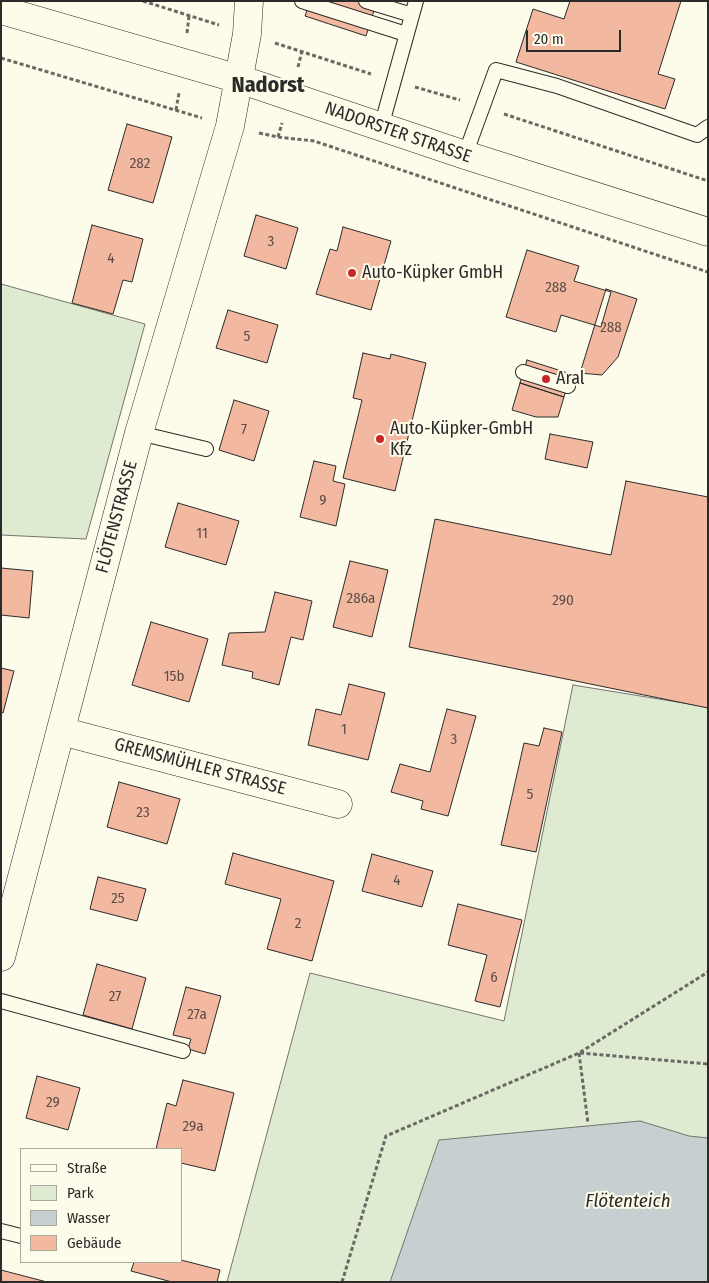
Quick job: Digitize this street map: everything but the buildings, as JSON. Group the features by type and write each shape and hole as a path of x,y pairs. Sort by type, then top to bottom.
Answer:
{"street":[{"name":"FLÖTENSTRASSE","path":"1,956 139,434 230,126 247,34 249,1"},
{"name":"NADORSTER STRASSE","path":"1,10 239,79 465,156 708,232"},
{"name":"GREMSMÜHLER STRASSE","path":"61,731 338,804"}],"lane":[{"path":"302,1 406,34"},
{"path":"366,1 412,15"},
{"path":"381,127 416,1"},
{"path":"465,156 496,70 557,86 697,135 708,127"},
{"path":"523,372 568,386"},
{"path":"139,434 206,449"},
{"path":"1,1001 184,1051"},
{"path":"1,1231 20,1236"}],"path":[{"path":"143,1 393,81 482,107 708,181"},
{"path":"1,58 230,126 278,137 314,141 708,272"},
{"path":"342,1282 386,1136 579,1053 708,972"},
{"path":"579,1053 708,1064"},
{"path":"579,1053 588,1122"}],"green space":[{"path":"1,284 145,324 86,539 1,535"},
{"path":"573,685 708,707 708,1282 227,1282 310,973 504,1021"}],"water":[{"name":"Flötenteich","path":"640,1121 689,1136 708,1138 708,1282 390,1282 439,1140"}],"place":[{"name":"Auto-Küpker GmbH","path":"352,273"},
{"name":"Aral","path":"546,379"},
{"name":"Auto-Küpker-GmbH Kfz","path":"380,439"}],"district":[{"name":"Nadorst","path":"268,86"}]}
